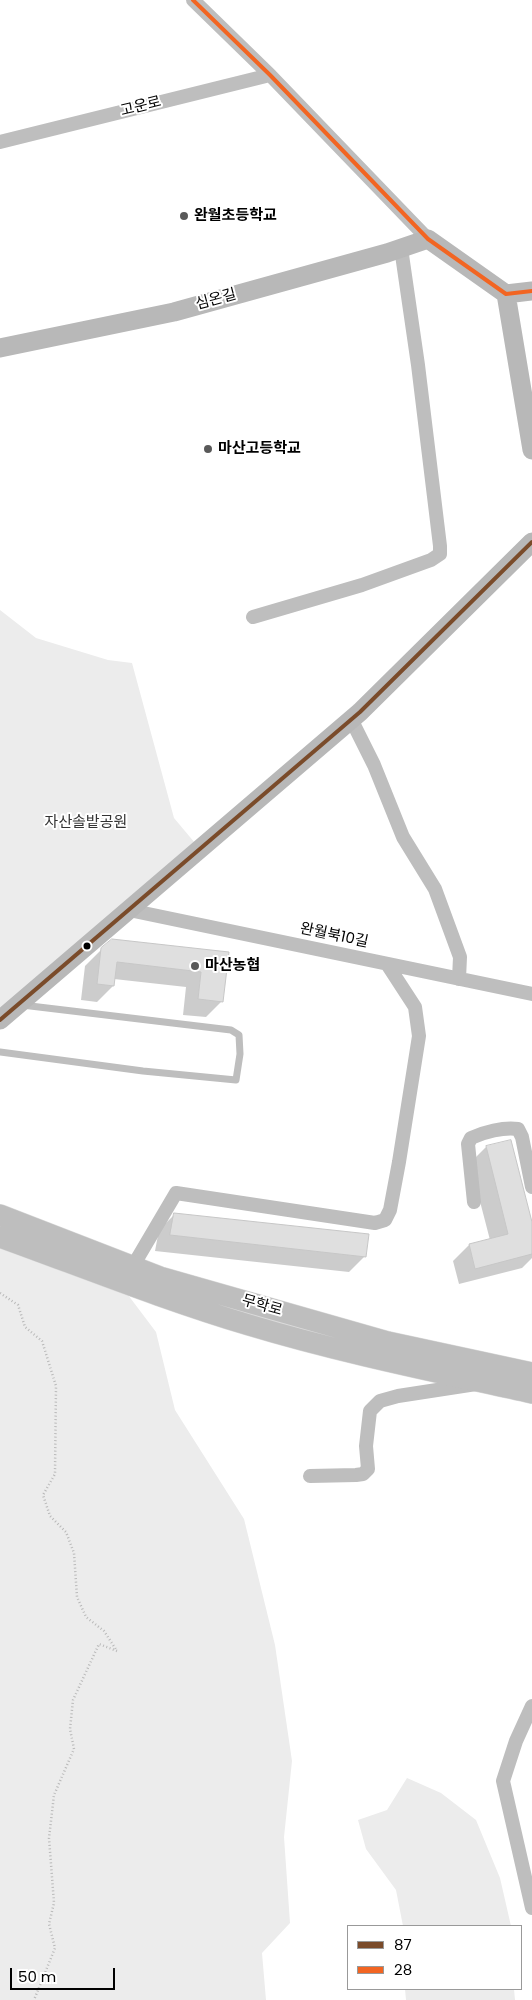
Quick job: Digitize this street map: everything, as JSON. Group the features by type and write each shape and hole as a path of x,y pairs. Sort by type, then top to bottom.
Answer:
{"main road":[{"name":"심온길","path":"0,348 174,312 428,239"},
{"path":"428,239 506,294 532,291"},
{"path":"506,294 532,450"},
{"path":"0,1020 351,719 531,547"},
{"name":"무학로","path":"0,1216 160,1277 388,1342 532,1374"},
{"name":"무학로","path":"0,1237 197,1308 247,1324 324,1346 532,1392"}],"street":[{"path":"193,0 270,75 428,239"},
{"name":"고운로","path":"6,140 270,75"},
{"path":"253,617 362,585 432,560 440,554 418,365 401,248"},
{"path":"351,719 374,765 404,837 435,889 460,957 459,979"},
{"name":"완월북10길","path":"129,910 532,994"},
{"path":"132,1266 176,1193 375,1223 385,1220 390,1210 399,1162 419,1036 415,1007 387,964"},
{"path":"474,1202 468,1144 470,1138 479,1134 510,1128 518,1129 522,1136 532,1187"},
{"path":"310,1476 356,1475 363,1474 368,1469 366,1446 370,1411 380,1401 398,1396 484,1382"},
{"path":"532,1706 516,1741 503,1781 532,1908"}],"lane":[{"path":"0,1052 143,1071 236,1080 240,1054 239,1036 231,1030 17,1005"}],"path":[{"path":"0,1293 18,1306 24,1326 42,1341 56,1386 55,1474 43,1495 50,1516 66,1532 74,1553 77,1597 86,1617 104,1630 117,1651 99,1644 74,1700 70,1729 74,1749 54,1794 49,1838 54,1903 49,1924 55,1948 34,2000"}],"green space":[{"name":"자산솔밭공원","path":"0,610 36,638 108,660 132,663 174,818 195,843 0,1010"},
{"path":"0,1226 113,1275 156,1332 175,1410 244,1519 275,1645 292,1761 284,1837 290,1923 262,1953 266,2000 0,2000"},
{"path":"407,1778 441,1793 476,1820 500,1878 511,1925 403,1925 396,1890 366,1849 358,1820 387,1810"},
{"path":"405,1990 514,1990 515,2000 406,2000"}],"building":[{"path":"112,939 229,952 223,1002 198,999 201,972 117,962 114,986 97,984 101,948"},
{"path":"511,1140 532,1222 532,1254 475,1269 469,1244 508,1234 486,1146"},
{"path":"174,1213 369,1234 366,1257 170,1235"}],"transit line":[{"name":"28","path":"193,0 270,75 428,239 506,294 532,291"},
{"name":"87","path":"0,1020 360,712 532,542"}],"place":[{"name":"완월초등학교","path":"184,216"},
{"name":"마산고등학교","path":"208,449"},
{"name":"마산농협","path":"195,966"}]}
